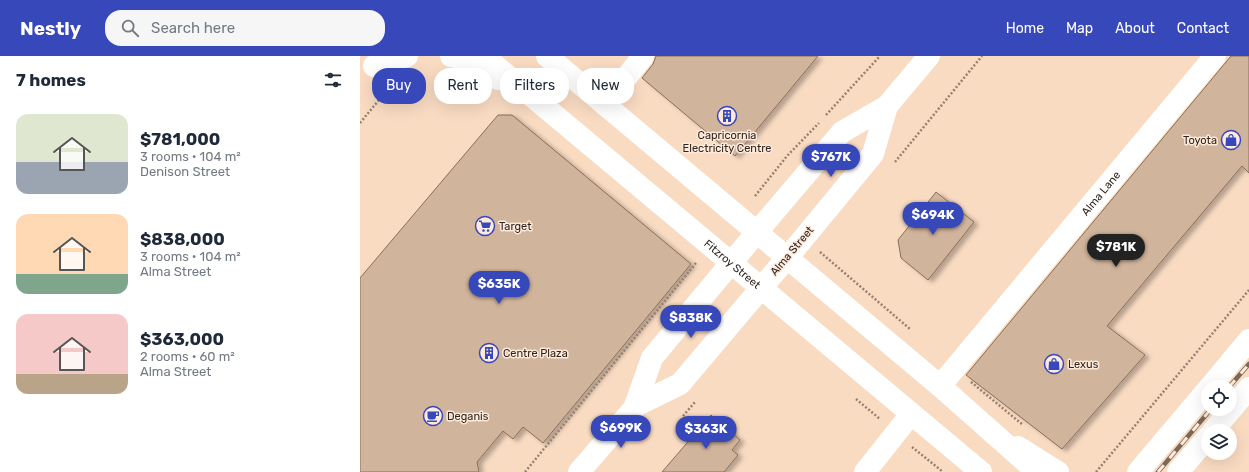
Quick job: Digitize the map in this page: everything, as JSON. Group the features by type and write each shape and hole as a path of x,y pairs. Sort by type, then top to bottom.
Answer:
{"main road":[{"path":"372,65 407,56"},
{"path":"451,56 460,58 500,80"},
{"name":"Fitzroy Street","path":"484,56 500,70"},
{"path":"547,56 940,386 1037,472"},
{"path":"605,105 643,56"},
{"name":"Alma Street","path":"579,472 636,405 652,358 757,232 842,132 887,106 929,56"},
{"name":"Alma Lane","path":"940,386 1215,56"},
{"name":"Fitzroy Street","path":"541,104 981,472"},
{"name":"Alma Street","path":"636,405 680,384 762,288 872,154 887,106"},
{"path":"1216,380 1249,340"},
{"path":"1219,424 1249,388"},
{"path":"1138,472 1201,397"},
{"path":"865,472 911,414"},
{"path":"983,425 1058,472"},
{"path":"1178,472 1201,444"}],"path":[{"path":"891,166 982,56"},
{"path":"360,123 375,104"},
{"path":"820,252 825,246"},
{"path":"525,472 697,264"},
{"path":"1096,472 1249,290"},
{"path":"855,397 896,434 943,472"},
{"path":"683,416 697,399"}],"building":[{"name":"Capricornia Electricity Centre","path":"656,56 818,56 735,156 642,78 653,64"},
{"path":"1231,56 1249,56 1249,173 1242,166 1107,326 1145,355 1062,449 966,375"},
{"name":"Centre Plaza","path":"498,115 512,115 691,264 543,443 523,427 513,439 503,431 477,462 479,472 360,472 360,278"},
{"path":"936,192 974,222 928,280 901,258 898,240"},
{"path":"711,415 740,440 732,450 738,455 724,472 662,472"}],"railway":[{"path":"1235,380 1249,364"},
{"path":"1158,472 1205,416"}],"place":[{"name":"Capricornia Electricity Centre","path":"727,116"},
{"name":"Toyota","path":"1231,140"},
{"name":"Target","path":"485,226"},
{"name":"Centre Plaza","path":"489,353"},
{"name":"Lexus","path":"1054,364"},
{"name":"Deganis","path":"433,416"}]}
